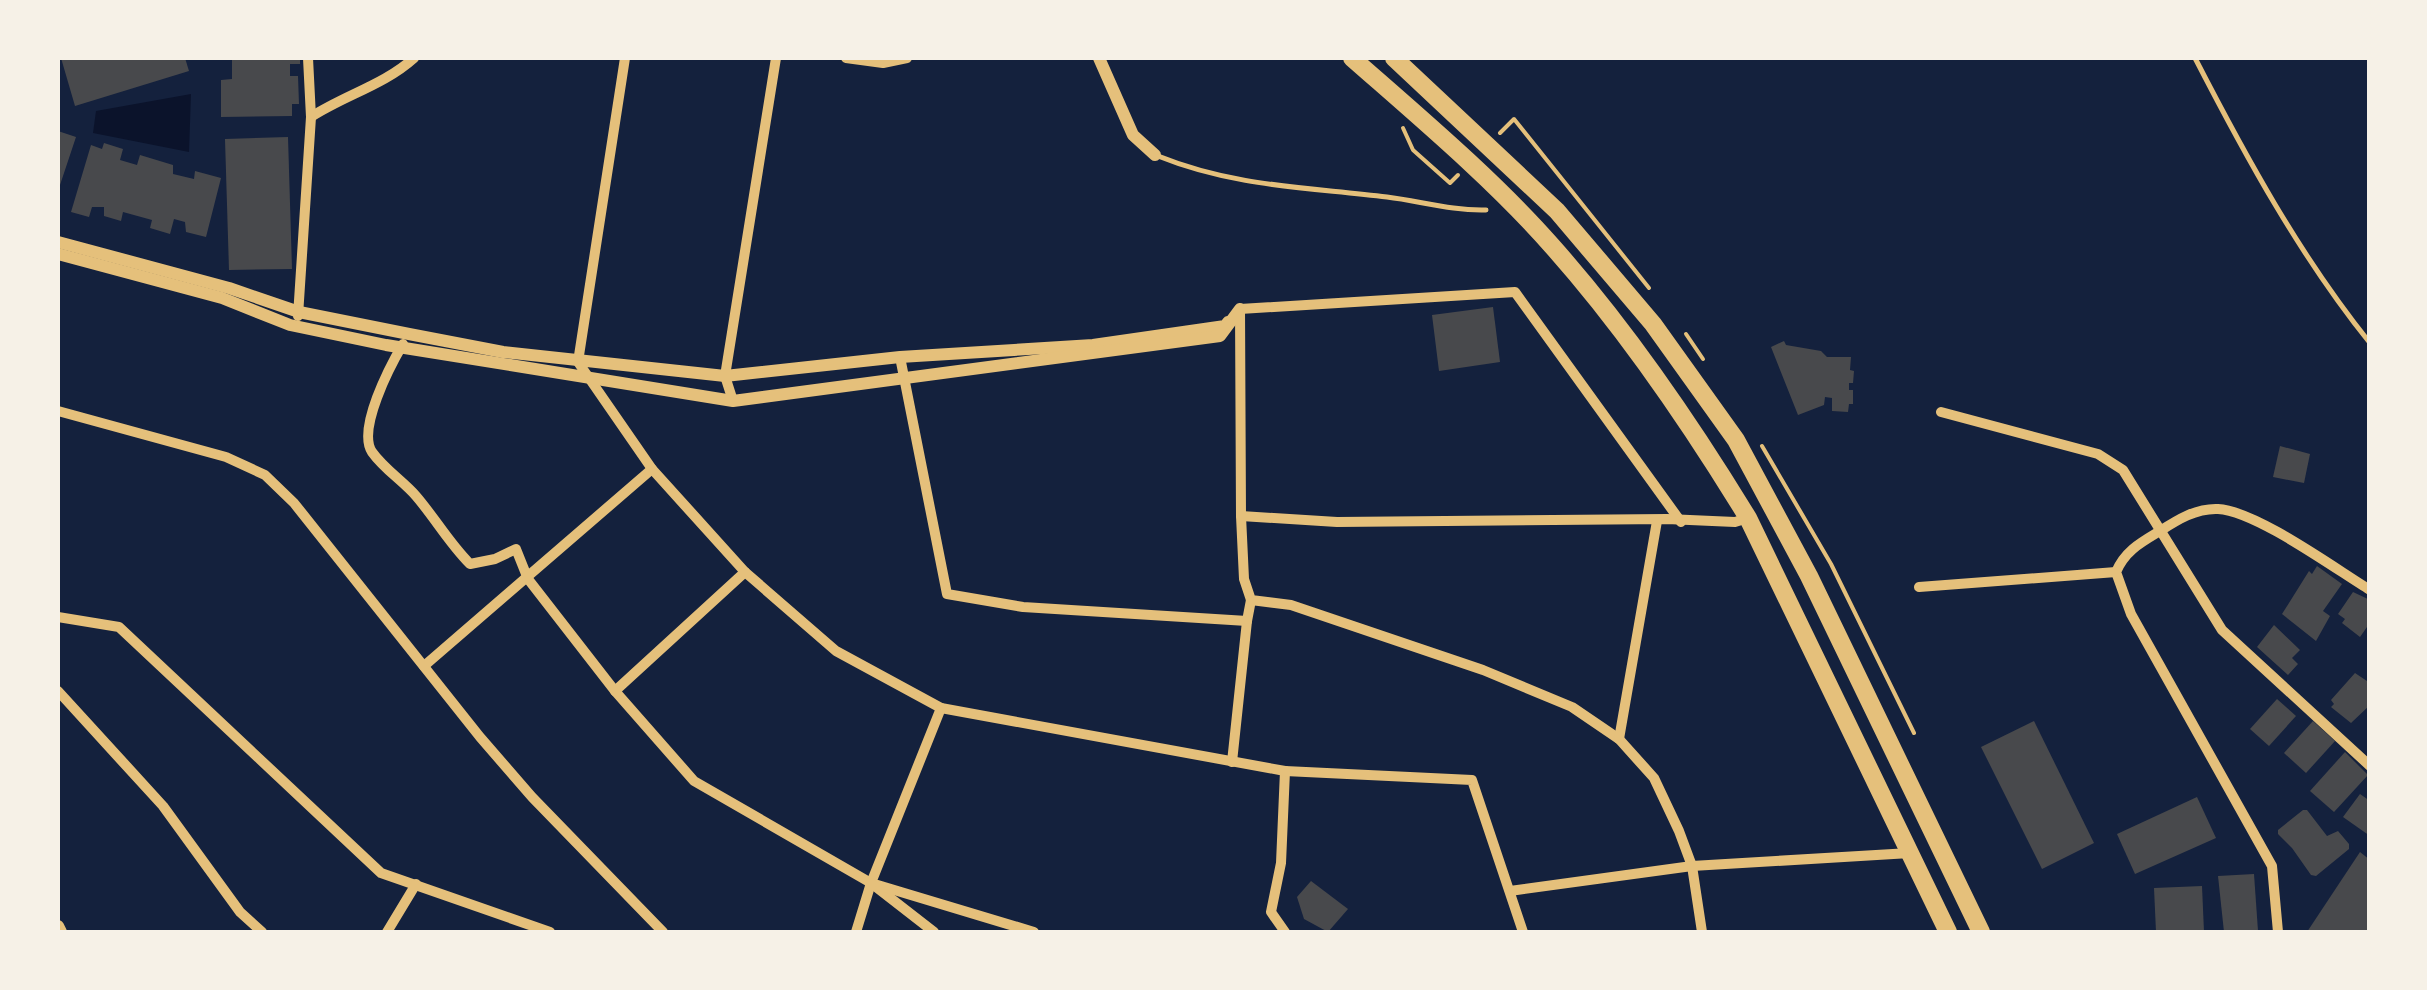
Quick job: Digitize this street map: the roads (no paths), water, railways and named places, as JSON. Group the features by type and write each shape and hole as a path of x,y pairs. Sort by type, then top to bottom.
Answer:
{"highway":[{"path":"1352,58 1550,244 1652,373 1709,454 1748,518 1948,932"},
{"path":"1394,58 1558,211 1653,324 1736,440 1809,576 1980,932"}],"street":[{"path":"297,319 310,118 308,58"},
{"path":"310,118 335,102 383,82 414,58"},
{"path":"625,58 578,362 652,469 746,572 836,651 941,708 1284,770 1472,780 1524,932"},
{"path":"733,401 724,376 776,58"},
{"path":"846,58 883,63 907,58"},
{"path":"1099,58 1133,135 1156,155"},
{"path":"58,242 229,288 297,319 503,352 724,376 900,357 1127,341 1224,326 1240,310 1515,292 1681,522"},
{"path":"58,254 401,347 733,401 1220,336 1240,310"},
{"path":"1232,762 1251,600 1244,579 1241,516 1240,310"},
{"path":"409,334 389,369 366,441 374,455 416,495 470,564 516,549 528,579 614,690 694,781 870,883 934,932"},
{"path":"900,357 947,594 1022,607 1247,621"},
{"path":"58,411 226,457 264,475 294,503 532,797 662,932"},
{"path":"1941,412 2098,454 2124,470 2222,630 2370,766"},
{"path":"424,666 652,469"},
{"path":"2278,932 2272,866 2131,614 2116,572 2124,554 2161,530 2199,510 2221,509 2254,520 2370,590"},
{"path":"1241,516 1337,522 1735,522 1748,518"},
{"path":"1619,739 1658,522"},
{"path":"614,690 746,572"},
{"path":"1920,587 2116,572"},
{"path":"1251,600 1291,605 1483,670 1572,707 1619,739 1654,778 1692,866 1702,932"},
{"path":"58,617 119,627 382,873 550,932"},
{"path":"58,691 163,806 240,912 262,932"},
{"path":"856,932 870,883 941,708"},
{"path":"1284,770 1281,863 1271,912 1285,932"},
{"path":"1510,891 1692,866 1910,853"},
{"path":"870,883 1034,932"},
{"path":"387,932 416,884"},
{"path":"58,926 61,932"}],"lane":[{"path":"2196,58 2282,216 2336,301 2370,343"},
{"path":"1156,155 1200,173 1467,211 1486,210"}],"water":[{"path":"191,94 189,152 93,133 96,111"}]}
